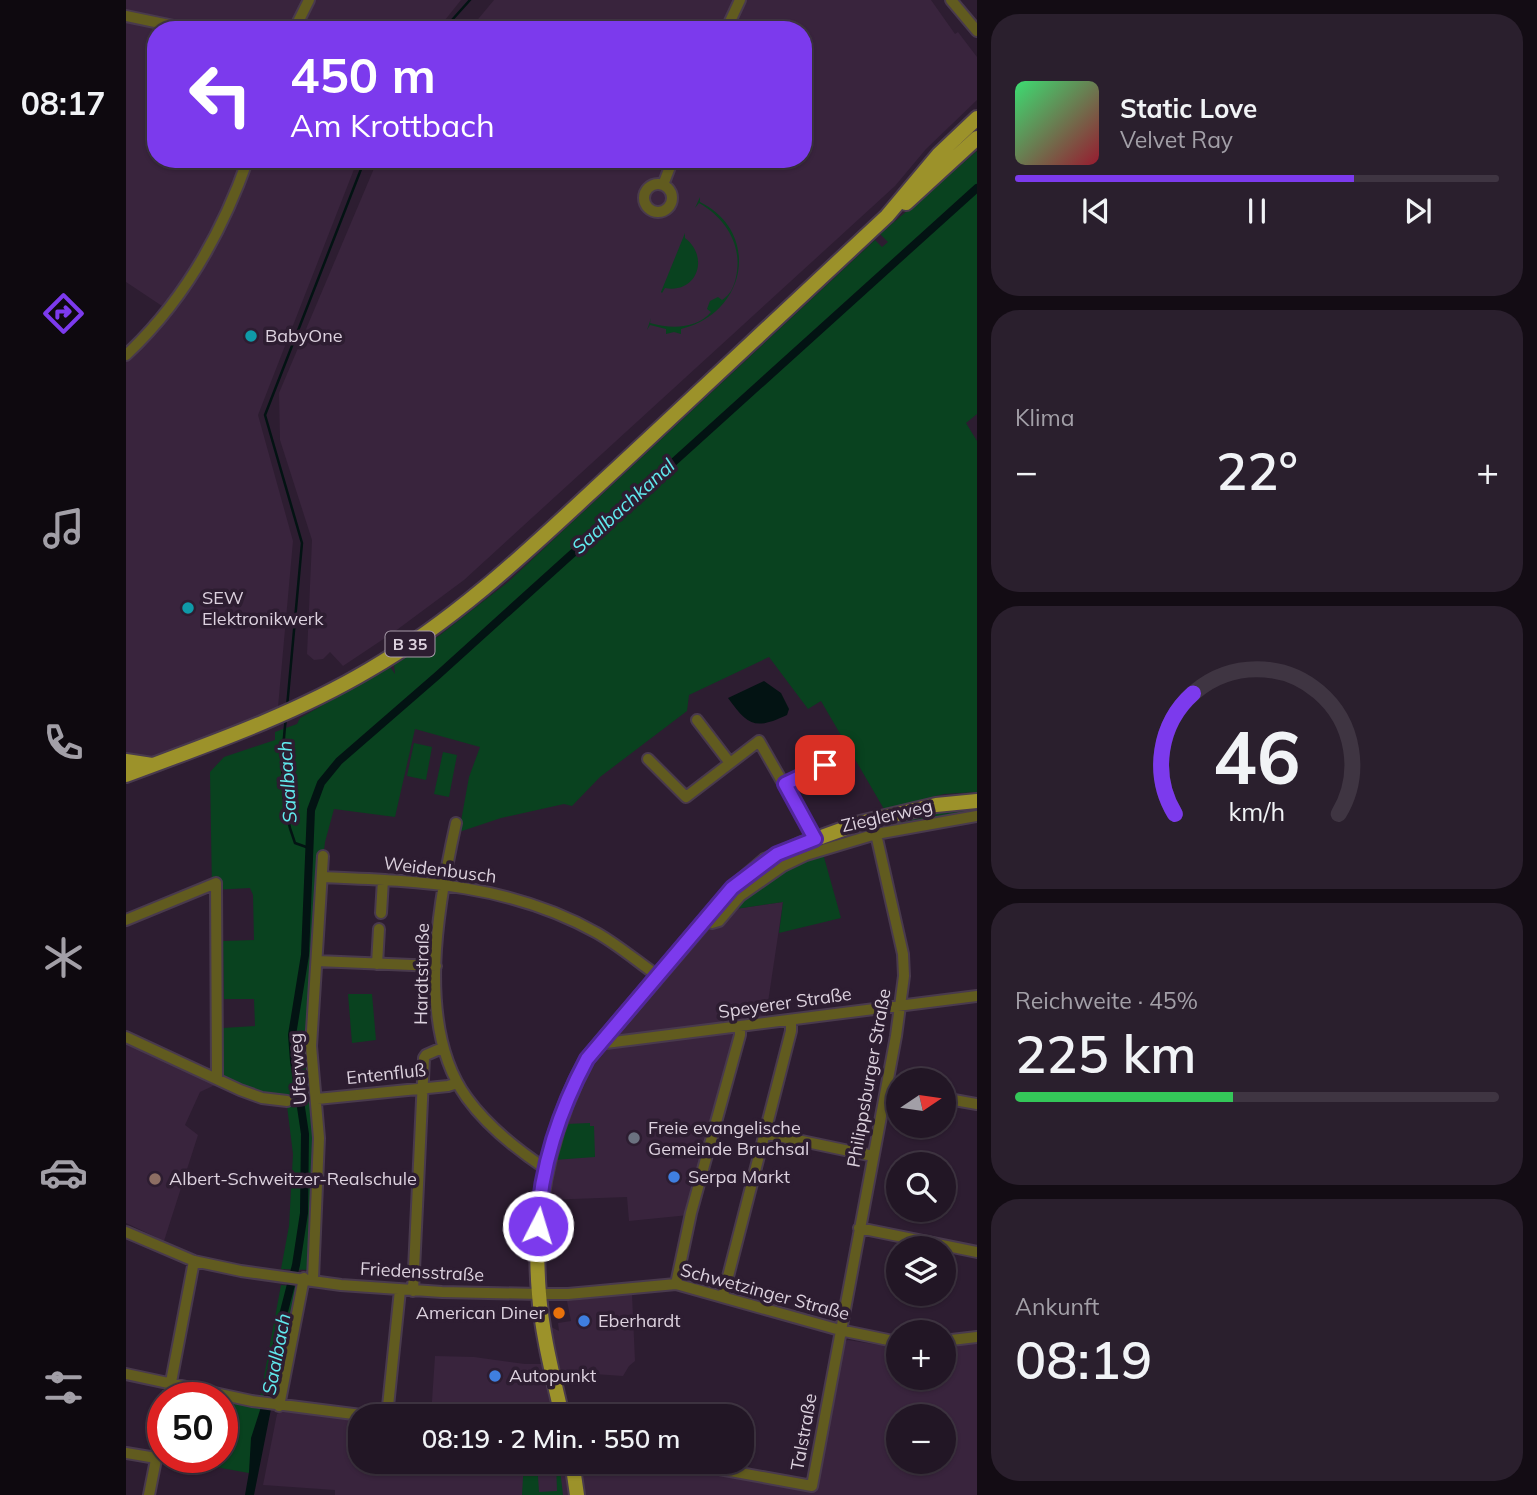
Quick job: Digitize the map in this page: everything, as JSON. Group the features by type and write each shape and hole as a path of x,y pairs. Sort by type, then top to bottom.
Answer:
{"main road":[{"name":"B 35","path":"887,216 932,160 977,118"},
{"name":"B 35","path":"126,775 295,709 368,671 441,624 516,562 887,216 924,187 977,138"},
{"name":"B 35","path":"126,761 153,765"},
{"path":"560,1404 538,1294 539,1206 546,1169 572,1088 587,1059 732,888 765,861 860,823 911,811 977,801"},
{"path":"574,1474 577,1495"}],"street":[{"path":"298,21 309,0"},
{"path":"730,21 740,0"},
{"path":"951,0 977,31"},
{"path":"126,16 150,21"},
{"path":"129,348 158,323 197,270 229,210 245,168"},
{"path":"663,185 670,168"},
{"path":"696,719 730,763"},
{"path":"648,759 687,797 759,741 815,839"},
{"path":"785,784 845,755"},
{"name":"Zieglerweg","path":"705,919 712,923 719,921 740,896 783,866 806,855 876,834 977,816"},
{"name":"Hardtstraße","path":"456,823 443,884 436,966 436,1004 442,1048 457,1083 482,1118 512,1146 546,1169"},
{"name":"Philippsburger Straße","path":"876,834 903,954 904,976 894,1068"},
{"name":"Uferweg","path":"278,1405 305,1278 319,1138 311,1046 323,856"},
{"name":"Weidenbusch","path":"323,877 443,884 496,893 549,910 598,933 658,976"},
{"path":"381,913 383,880"},
{"path":"126,919 216,883 217,1078"},
{"path":"377,964 379,929"},
{"path":"317,961 436,966"},
{"name":"Speyerer Straße","path":"598,1044 977,996"},
{"path":"723,1296 791,1031 791,1020"},
{"path":"676,1284 691,1213 740,1027"},
{"path":"126,1037 262,1098 287,1101"},
{"path":"413,1291 425,1055 442,1048"},
{"name":"Entenfluß","path":"317,1099 457,1083"},
{"path":"956,1100 977,1104"},
{"name":"Philippsburger Straße","path":"840,1330 873,1156 886,1109"},
{"path":"764,1133 873,1156"},
{"path":"859,1228 977,1252"},
{"name":"Friedensstraße","path":"126,1232 194,1261 283,1277 413,1291 538,1294"},
{"path":"170,1382 194,1261"},
{"name":"Schwetzinger Straße","path":"538,1294 568,1294 676,1284 840,1330 886,1340"},
{"path":"388,1404 400,1290"},
{"name":"Talstraße","path":"746,1474 812,1486 840,1330"},
{"path":"956,1339 977,1337"},
{"path":"126,1374 161,1382"},
{"path":"238,1398 348,1413"},
{"path":"126,1453 147,1456"},
{"path":"149,1495 153,1473"}],"shaded area":[{"path":"126,0 461,0 444,21 147,21 147,168 354,168 258,415 293,541 278,707 152,761 126,756 126,355 168,310 126,282"},
{"path":"494,0 931,0 955,34 958,32 977,57 977,100 926,149 895,186 464,580 343,666 330,652 323,659 314,660 307,654 312,540 280,440 279,393 374,168 812,168 812,21 476,21"},
{"path":"764,681 781,693 789,709 787,715 776,720 753,723 741,715 728,698"},
{"path":"783,902 764,1029 734,1034 689,1215 629,1221 627,1197 545,1200 567,1115 598,1051 701,932 734,909"},
{"name":"Albert-Schweitzer-Realschule","path":"126,1041 215,1085 200,1092 185,1125 198,1135 164,1241 126,1223"},
{"path":"632,1294 635,1361 623,1376 580,1373 562,1376 551,1327 559,1331 558,1323 571,1321 567,1301"},
{"path":"848,1340 886,1346 886,1390 956,1390 956,1345 977,1342 977,1495 335,1495 335,1490 263,1485 277,1414 285,1410 348,1416 348,1474 718,1474 814,1492 842,1343"},
{"path":"435,1356 543,1364 550,1404 432,1404"},
{"path":"261,1407 271,1409 254,1495 245,1495 251,1438"}],"green space":[{"path":"977,151 977,414 966,423 977,441 977,792 944,794 884,809 821,701 808,709 769,657 689,695 687,711 600,777 572,806 564,804 501,818 459,832 469,777 480,747 415,729 395,817 334,809 325,842 310,1018 316,1123 311,1270 281,1269 289,1226 293,1154 286,1098 254,1090 223,1075 223,1028 255,1026 254,999 224,999 223,941 254,940 253,895 250,888 212,890 210,772 224,757 275,740 275,732 297,724 300,718 390,667 395,674 394,665 440,635 508,582 875,240 882,247 888,242 880,234"},
{"path":"700,197 700,202 720,216 732,233 738,252 738,266 730,234 709,209 699,203 695,208"},
{"path":"685,233 685,238 697,255 696,272 692,280 685,285 665,288 662,293 661,292"},
{"path":"733,286 720,307 703,321 681,329 681,334 666,334 666,329 650,325 647,330 651,318 650,323 666,326 699,322 711,312 707,309 710,301 718,297 722,300"},
{"path":"414,743 432,747 426,780 407,776"},
{"path":"443,752 457,755 449,797 434,794"},
{"path":"977,801 977,816 822,850 841,918 779,933 783,902 729,910 732,889 815,839"},
{"path":"348,994 372,994 376,1040 352,1043"},
{"path":"590,1123 590,1126 594,1126 595,1157 554,1160 566,1124"},
{"path":"281,1285 299,1287 278,1401 260,1398"},
{"path":"238,1402 266,1408 254,1474 238,1471"},
{"path":"523,1474 538,1474 539,1492 557,1491 556,1474 561,1474 563,1495 522,1495"}],"waterway":[{"name":"Saalbach","path":"451,21 470,0"},
{"name":"Saalbach","path":"287,707 302,543 265,415 361,168"},
{"name":"Saalbachkanal","path":"266,1406 281,1323 296,1265 304,1213 305,1134 292,1035 305,955 311,810 321,783 339,761 438,675 977,188"},
{"name":"Saalbach","path":"286,717 282,765 286,812 295,843 309,848"}],"place":[{"name":"BabyOne","path":"251,336"},
{"name":"SEW Elektronikwerk","path":"188,608"},
{"name":"Freie evangelische Gemeinde Bruchsal","path":"634,1138"},
{"name":"Serpa Markt","path":"674,1177"},
{"name":"Albert-Schweitzer-Realschule","path":"155,1179"},
{"name":"American Diner","path":"559,1313"},
{"name":"Eberhardt","path":"584,1321"},
{"name":"Autopunkt","path":"495,1376"}],"route":[{"path":"538,1226 547,1163 572,1088 587,1059 732,888 765,861 815,839 785,784 825,765"}]}
